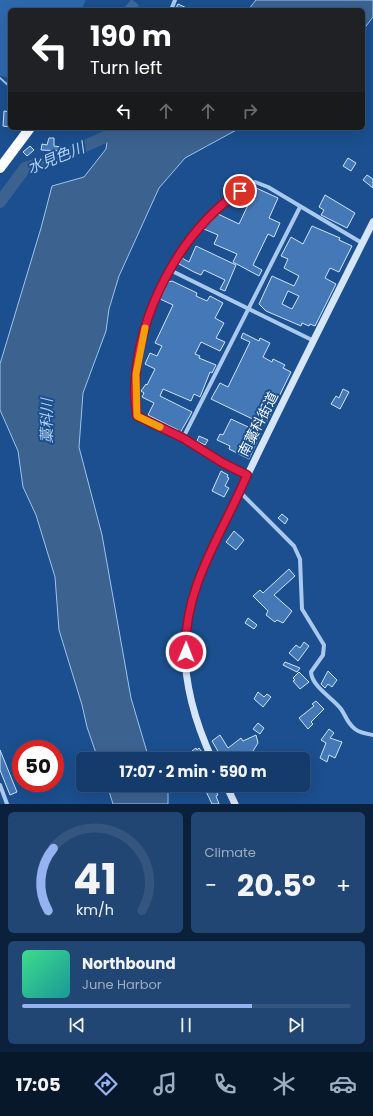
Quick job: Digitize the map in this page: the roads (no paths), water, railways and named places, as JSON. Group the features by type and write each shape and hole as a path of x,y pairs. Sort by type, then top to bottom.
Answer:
{"highway":[{"path":"0,168 28,130"}],"main road":[{"name":"南藁科街道","path":"209,752 195,714 187,677 185,639 194,591 207,558 247,475 373,222"},
{"path":"229,792 235,804"}],"street":[{"path":"247,475 223,463 183,438 137,416 135,388 142,336 147,320 170,270 185,245 211,215 230,198 251,183 255,182 268,187 362,243"},
{"path":"183,438 300,207"},
{"path":"170,270 314,341"},
{"path":"240,492 294,546 300,559 302,609 324,645 325,650 311,672 313,680 340,708 345,719 354,729 359,732 373,735"},
{"path":"0,785 7,804"}],"water":[{"path":"256,0 373,0 373,17 365,27 365,8 250,8"},
{"name":"藁科川","path":"109,130 236,130 185,158 159,188 119,276 109,309 106,331 83,393 79,447 102,535 131,698 147,752 96,752 59,630 55,577 36,515 23,487 18,451 0,410 0,364 41,228 52,186 84,177 106,149"},
{"path":"109,792 168,792 168,804 113,804"}],"waterway":[{"path":"0,78 8,85"},
{"name":"水見色川","path":"0,202 25,168 58,158 121,130"}],"tunnel":[{"path":"131,8 137,0"}]}
